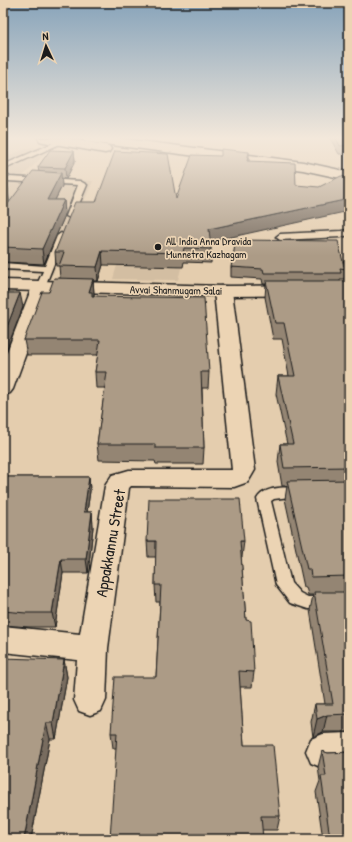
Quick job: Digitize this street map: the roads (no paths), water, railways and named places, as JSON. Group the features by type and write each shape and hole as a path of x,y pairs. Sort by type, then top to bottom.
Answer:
{"main road":[{"name":"Avvai Shanmugam Salai","path":"3,285 222,291 349,290"},
{"path":"3,389 41,287"},
{"name":"Appakkannu Street","path":"90,700 92,648 115,493 122,481 137,477 234,479 240,477 244,468 222,291"},
{"path":"3,639 92,648"}],"lane":[{"path":"7,177 8,179 80,183 83,185 41,287"},
{"path":"280,236 341,234 349,232"},
{"path":"345,264 349,276"},
{"path":"3,266 48,269"},
{"path":"312,492 271,494 264,499 284,585 295,598 308,603 349,602"}],"place":[{"name":"All India Anna Dravida Munnetra Kazhagam","path":"158,247"}]}
